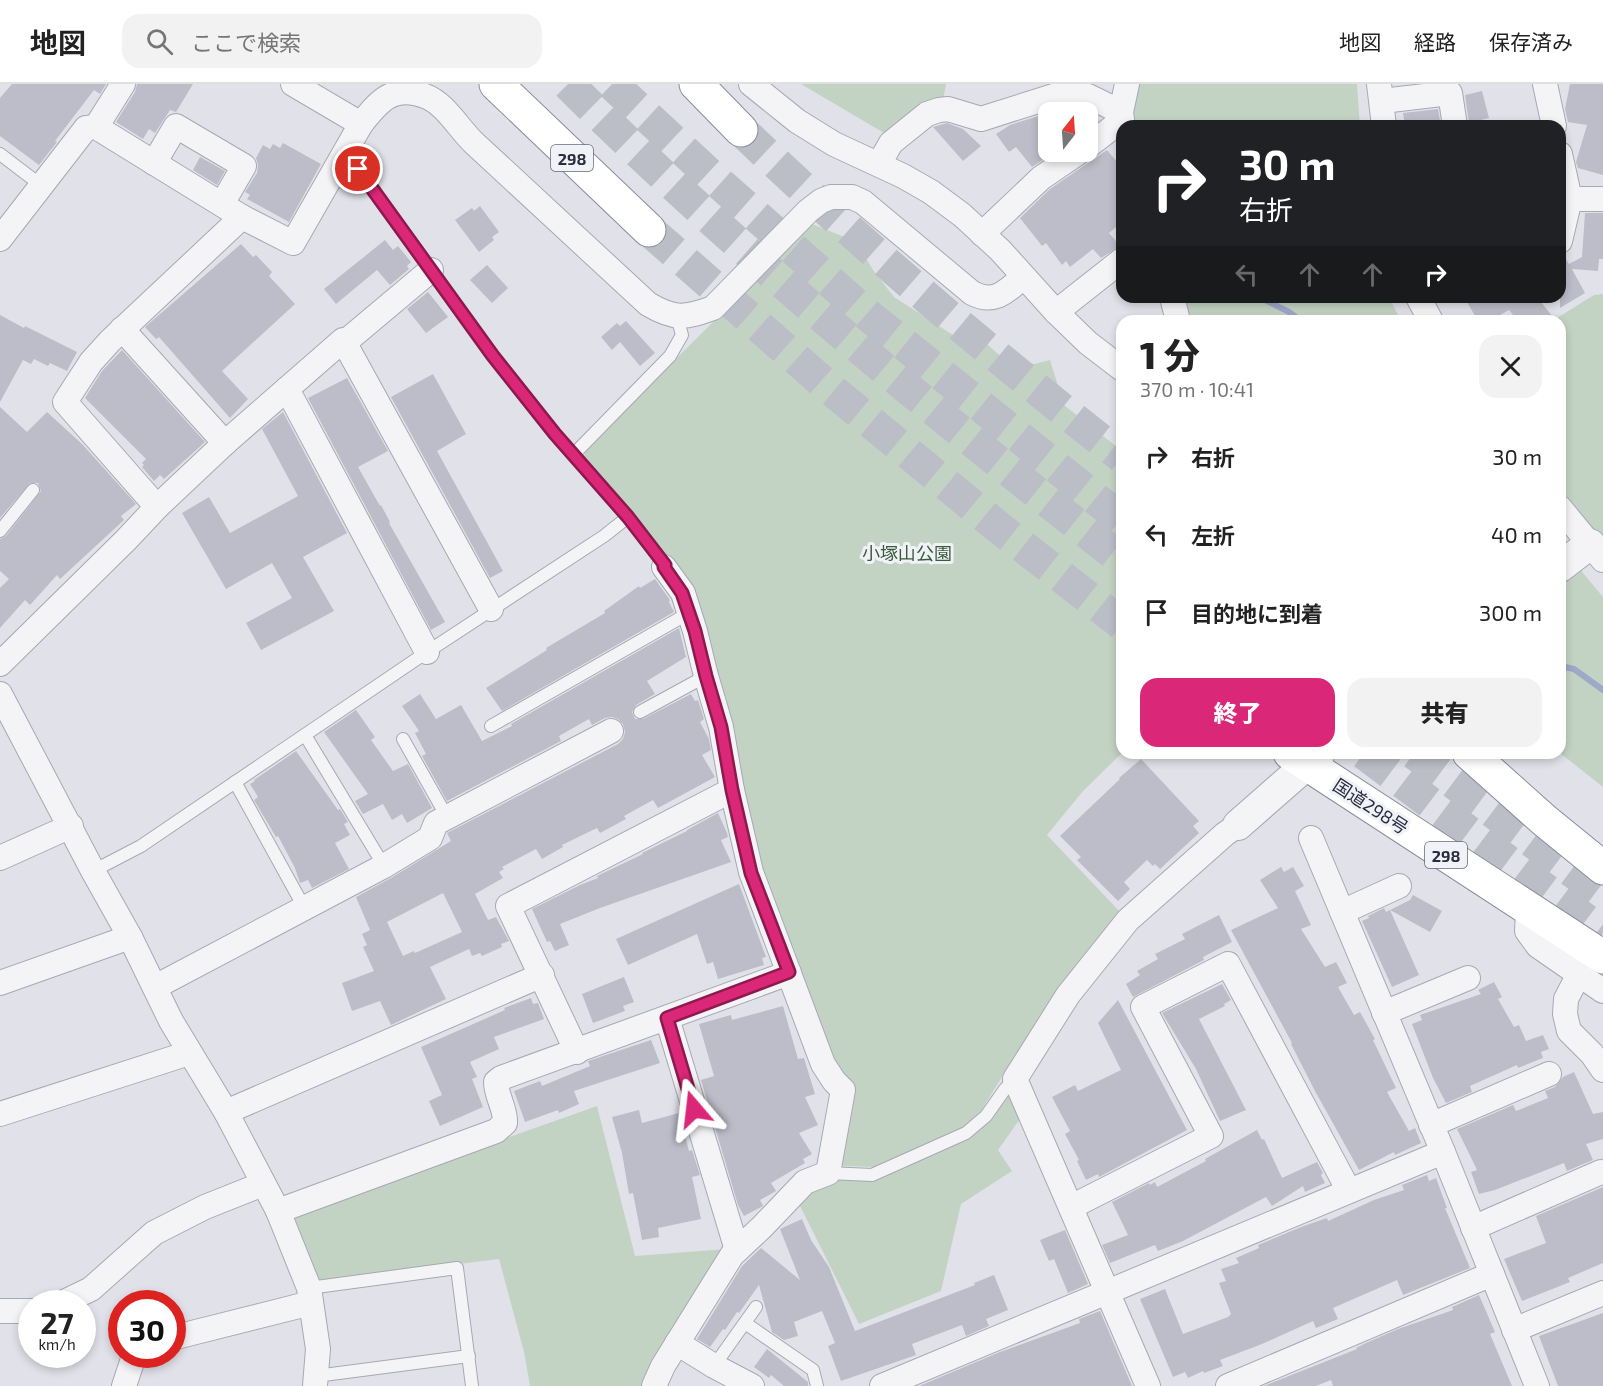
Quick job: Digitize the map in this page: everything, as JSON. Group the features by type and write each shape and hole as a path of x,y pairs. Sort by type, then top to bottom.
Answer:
{"highway":[{"name":"298","path":"496,84 649,231"},
{"path":"696,84 741,130"},
{"name":"国道298号","path":"1308,759 1528,909 1591,965"},
{"path":"1476,759 1544,820 1603,868"}],"street":[{"path":"96,127 123,84"},
{"path":"293,84 361,124"},
{"path":"751,84 797,122 834,144 879,164 931,192 1000,250 1056,312 1088,343 1116,364"},
{"path":"879,164 891,143 927,114 948,109 981,119 993,117 1044,91 1088,96 1122,120 1127,84"},
{"path":"1545,84 1553,120"},
{"path":"0,240 86,128 96,127 232,211 293,243 361,124 388,89 395,93 426,96 438,105 472,141 648,304 663,313 677,317 713,308 808,210 831,197 852,197 873,209 972,293 982,298 994,298 1023,277"},
{"path":"1383,120 1380,93 1450,93 1454,120"},
{"path":"1098,138 1116,125"},
{"path":"154,163 176,126 244,166 232,211 91,363 65,402 158,507"},
{"path":"982,234 1041,178 1064,162"},
{"path":"1566,181 1570,199 1566,216"},
{"path":"1570,199 1603,199"},
{"path":"1056,312 1116,265"},
{"path":"344,343 431,270"},
{"path":"122,329 225,443"},
{"path":"0,664 225,443 343,340 491,609"},
{"path":"287,389 427,652"},
{"path":"1566,515 1596,552 1566,564"},
{"path":"654,1386 677,1343 736,1250 762,1227 805,1182 828,1173 843,1090 834,1082 823,1064 751,873 732,790 721,727 689,613 682,593 664,567"},
{"path":"0,693 6,720 71,826 189,1053 226,1113 278,1211 310,1295 318,1349 312,1383"},
{"path":"155,987 384,866 430,838 436,823 611,731"},
{"path":"1148,1386 1015,1079 1068,995 1128,920 1238,825 1303,759"},
{"path":"577,1052 508,906 732,790"},
{"path":"0,858 71,826"},
{"path":"1311,838 1443,1152 1537,1386"},
{"path":"1342,912 1399,886"},
{"path":"0,983 130,937"},
{"path":"1071,1207 1211,1136 1143,1007 1228,964 1349,1191"},
{"path":"1603,991 1591,965 1566,999 1564,1014 1569,1031 1592,1054 1603,1070"},
{"path":"278,1211 503,1127 505,1118 496,1089 496,1082 501,1078 577,1052 789,972"},
{"path":"226,1113 542,975"},
{"path":"1384,1013 1468,978"},
{"path":"667,1018 736,1250"},
{"path":"0,1114 189,1053"},
{"path":"1431,1125 1549,1074"},
{"path":"882,1386 1443,1152"},
{"path":"1473,1228 1601,1172"},
{"path":"88,1290 154,1233 205,1207 263,1184"},
{"path":"1228,1386 1492,1274"},
{"path":"1514,1330 1603,1293"},
{"path":"186,1334 310,1295"},
{"path":"0,1311 18,1311"},
{"path":"677,1343 752,1386"},
{"path":"124,1386 130,1368"}],"lane":[{"path":"346,152 493,356 555,434 628,517 665,565 664,567"},
{"path":"0,154 42,186"},
{"path":"574,454 670,356 682,335 677,317"},
{"path":"0,531 33,490"},
{"path":"93,871 141,846 491,609 521,592 628,517"},
{"path":"490,726 689,613"},
{"path":"640,712 706,676"},
{"path":"305,735 384,866"},
{"path":"403,739 447,817"},
{"path":"235,782 305,909"},
{"path":"828,1173 872,1175 966,1133 986,1116 1015,1079"},
{"path":"310,1295 457,1268 472,1386"},
{"path":"714,1366 756,1307"},
{"path":"745,1323 813,1370 817,1386"},
{"path":"312,1383 469,1356"}],"green space":[{"path":"801,84 946,84 943,100 884,133"},
{"path":"1132,84 1357,84 1360,120 1129,120"},
{"name":"小塚山公園","path":"812,224 857,242 873,270 894,297 953,335 981,339 1004,359 1034,364 1050,360 1064,405 1116,446 1116,759 1083,791 1047,835 1122,914 1040,1015 981,1111 962,1129 873,1167 844,1166 836,1162 832,1060 761,872 727,709 706,627 693,598 669,561 584,456 588,446"},
{"path":"1603,294 1603,545 1566,500 1566,315 1562,315 1594,295"},
{"path":"1181,303 1392,303 1398,315 1184,315"},
{"path":"1579,568 1603,597 1603,787 1566,758 1566,577"},
{"path":"1009,1092 1025,1112 998,1150 1012,1171 961,1204 941,1291 859,1324 798,1202 831,1178 858,1179 967,1137"},
{"path":"597,1106 635,1256 726,1249 646,1386 530,1386 524,1352 499,1259 317,1280 287,1216"}],"building":[{"path":"12,84 106,84 100,94 94,90 39,165 0,136 0,98"},
{"path":"137,84 193,84 176,112 170,110 155,133 149,129 143,139 116,122 135,92"},
{"path":"1570,84 1603,84 1603,175 1578,168 1576,162 1587,125 1568,122 1565,109"},
{"path":"1482,91 1489,118 1469,120 1465,95"},
{"path":"1438,109 1440,120 1404,120 1403,113"},
{"path":"1038,116 1039,162 1032,167 1016,147 1009,152 996,134 1010,125"},
{"path":"947,123 963,129 981,146 963,161 933,127"},
{"path":"283,143 321,164 289,222 247,199 250,195 245,192 257,173 256,158 263,145 270,149 273,144 280,148"},
{"path":"1107,150 1116,161 1116,227 1109,233 1116,241 1116,249 1101,258 1093,249 1070,267 1066,261 1062,265 1046,243 1042,246 1020,218 1050,189 1089,162 1098,162 1098,156"},
{"path":"200,157 225,171 217,185 193,170"},
{"path":"480,206 499,232 492,237 494,240 479,252 455,220 472,208 474,211"},
{"path":"1585,213 1603,213 1603,259 1599,259 1598,271 1572,269 1585,293 1560,308 1560,303 1566,303 1566,260 1569,264 1582,257"},
{"path":"385,240 393,250 398,246 411,262 407,266 409,269 390,285 377,270 336,304 324,289"},
{"path":"241,244 253,257 256,255 272,272 269,276 295,304 222,371 248,399 230,418 159,337 156,339 145,327"},
{"path":"487,265 508,288 492,303 470,280"},
{"path":"428,292 448,317 426,333 407,309"},
{"path":"1468,303 1542,303 1551,315 1513,315 1509,310 1500,315 1474,315"},
{"path":"0,315 77,352 67,371 34,359 31,364 23,360 0,402"},
{"path":"626,321 655,353 640,366 620,342 612,350 601,337 617,323 620,326"},
{"path":"122,350 205,442 164,479 160,475 154,481 142,467 146,459 85,398 102,371"},
{"path":"433,374 466,434 437,451 503,571 490,578 391,397"},
{"path":"347,378 388,451 358,467 445,622 431,630 308,398"},
{"path":"0,407 27,432 47,412 83,445 136,504 121,516 124,520 60,579 57,575 30,605 25,600 0,628 0,588 9,579 0,571 0,539 6,536 41,491 38,483 30,483 0,518"},
{"path":"283,412 347,533 303,557 334,611 261,650 246,623 292,598 272,563 226,589 182,513 209,497 230,533 298,496 262,429"},
{"path":"655,579 670,600 674,612 502,711 486,688 547,650 546,648 605,613 604,611 639,586 640,588"},
{"path":"679,628 686,657 647,681 655,694 636,705 632,712 635,719 643,719 691,694 695,701 698,700 704,719 700,722 709,739 711,750 702,755 715,777 658,808 653,800 624,816 626,819 600,833 597,828 562,845 563,847 542,859 536,849 502,867 504,869 499,872 503,878 475,894 488,920 496,917 509,941 501,944 502,947 482,956 480,953 472,956 469,949 430,967 446,999 391,1025 380,1001 352,1011 342,983 374,971 363,947 367,945 362,934 370,930 356,897 451,841 447,833 618,744 625,732 623,724 618,719 605,718 592,725 589,719 559,736 561,741 447,801 422,756 426,754 415,733 419,731 402,706 420,694 436,719 461,705 482,741 512,726 511,724","holes":["443,893 462,932 403,956 387,922"]},
{"path":"356,710 375,737 371,740 393,771 408,764 432,808 407,823 402,814 392,820 383,804 363,814 355,801 368,794 324,732"},
{"path":"296,751 338,810 340,809 348,822 344,824 350,835 335,843 349,869 312,888 308,880 300,883 295,868 278,836 276,837 254,800 258,797 250,784"},
{"path":"1141,759 1199,821 1193,826 1199,833 1160,869 1147,860 1124,882 1130,889 1118,901 1077,860 1081,857 1060,836"},
{"path":"718,813 728,837 721,840 731,862 560,924 569,945 555,951 550,941 547,942 532,909 598,878 597,876"},
{"path":"1281,867 1284,872 1293,867 1304,886 1295,891 1311,925 1301,929 1325,967 1336,962 1347,983 1338,987 1354,1015 1360,1012 1375,1039 1373,1040 1396,1088 1387,1092 1409,1131 1415,1128 1421,1143 1395,1155 1394,1152 1359,1170 1231,930 1278,908 1260,880"},
{"path":"739,884 766,957 762,958 764,965 718,979 713,962 707,964 697,934 628,965 616,939"},
{"path":"1413,895 1442,911 1430,932 1390,910 1410,900"},
{"path":"1384,908 1386,912 1390,910 1419,975 1392,987 1362,921"},
{"path":"1219,915 1232,942 1203,957 1204,960 1133,997 1126,984 1140,975 1137,971 1158,959 1155,954 1185,939 1182,934"},
{"path":"624,977 634,1002 623,1006 625,1011 593,1023 582,994"},
{"path":"1494,982 1502,997 1498,999 1514,1027 1519,1025 1526,1041 1543,1035 1549,1049 1541,1052 1543,1058 1518,1068 1517,1065 1470,1086 1472,1092 1446,1103 1433,1078 1412,1024 1422,1020 1420,1015 1481,994 1478,990"},
{"path":"1222,984 1231,1000 1224,1004 1225,1006 1199,1019 1246,1110 1220,1121 1196,1069 1162,1013"},
{"path":"531,998 533,1004 538,1003 544,1019 494,1037 499,1049 470,1062 477,1077 472,1079 483,1107 440,1126 429,1101 442,1095 421,1047 505,1010 504,1008"},
{"path":"1118,1000 1187,1130 1099,1177 1098,1174 1086,1180 1077,1161 1079,1160 1065,1134 1070,1131 1052,1097 1075,1085 1078,1091 1121,1070 1098,1023"},
{"path":"783,1006 798,1059 804,1058 815,1094 805,1097 818,1125 799,1133 812,1154 803,1159 805,1163 771,1183 776,1191 760,1200 763,1206 744,1216 738,1205 701,1080 714,1076 699,1024 731,1015 732,1020"},
{"path":"651,1040 660,1063 574,1091 579,1104 559,1113 558,1110 525,1122 514,1091 540,1081 542,1086 590,1066 588,1061"},
{"path":"1574,1072 1593,1114 1603,1112 1603,1139 1586,1144 1593,1160 1567,1171 1564,1163 1479,1194 1471,1172 1477,1170 1457,1129 1513,1105 1516,1111 1548,1098 1545,1091 1555,1087 1563,1077"},
{"path":"639,1110 642,1123 679,1113 689,1151 692,1150 700,1175 692,1177 701,1219 658,1228 659,1237 642,1240 633,1193 629,1194 622,1153 612,1117"},
{"path":"1257,1130 1262,1140 1264,1139 1282,1178 1317,1162 1325,1183 1305,1192 1303,1186 1272,1206 1266,1197 1183,1241 1158,1251 1155,1245 1110,1263 1102,1245 1128,1235 1112,1202 1149,1183 1150,1185 1155,1182 1157,1187"},
{"path":"1427,1175 1429,1181 1436,1178 1447,1208 1445,1208 1470,1268 1403,1295 1397,1280 1333,1308 1338,1319 1316,1328 1313,1321 1220,1360 1223,1366 1204,1373 1203,1371 1188,1378 1185,1372 1173,1377 1140,1299 1165,1289 1183,1334 1228,1317 1231,1314 1219,1283 1226,1281 1221,1269 1239,1263 1236,1258 1259,1248 1258,1245 1301,1227 1327,1218 1328,1221 1374,1200 1404,1190 1402,1185"},
{"path":"1603,1187 1603,1263 1568,1278 1570,1282 1522,1301 1504,1259 1546,1243 1536,1216"},
{"path":"802,1219 811,1240 829,1267 855,1331 975,1285 974,1283 994,1275 1008,1310 986,1319 989,1326 966,1336 962,1325 912,1344 916,1355 841,1381 828,1346 835,1343 822,1311 794,1322 798,1336 784,1340 772,1332 759,1285 710,1347 697,1339 742,1266 761,1248 800,1280 780,1229"},
{"path":"1065,1230 1088,1284 1068,1293 1054,1259 1049,1261 1040,1240"},
{"path":"1479,1295 1495,1332 1490,1334 1512,1386 1333,1386 1331,1380 1316,1386 1264,1386 1357,1349 1398,1329 1453,1310 1452,1307"},
{"path":"1100,1311 1132,1386 919,1386 1000,1352 1080,1323 1079,1319"},
{"path":"1603,1313 1603,1386 1558,1386 1539,1336"},
{"path":"767,1349 808,1382 808,1386 784,1386 771,1375 769,1378 754,1367"}],"waterway":[{"path":"1271,303 1293,315"},
{"path":"1566,667 1574,669 1603,690"}],"tunnel":[{"path":"568,84 634,148 769,271 908,389 1116,555"},
{"path":"612,84 709,174 869,316 1116,515"},
{"path":"741,130 927,298 1116,452"},
{"path":"649,230 827,386 998,527 1116,619"},
{"path":"1372,759 1603,933"},
{"path":"1422,759 1603,894"}],"route":[{"path":"358,169 493,356 555,434 628,517 665,565 664,567 682,593 695,631 721,727 732,790 751,873 789,972 667,1018 694,1109"}]}
